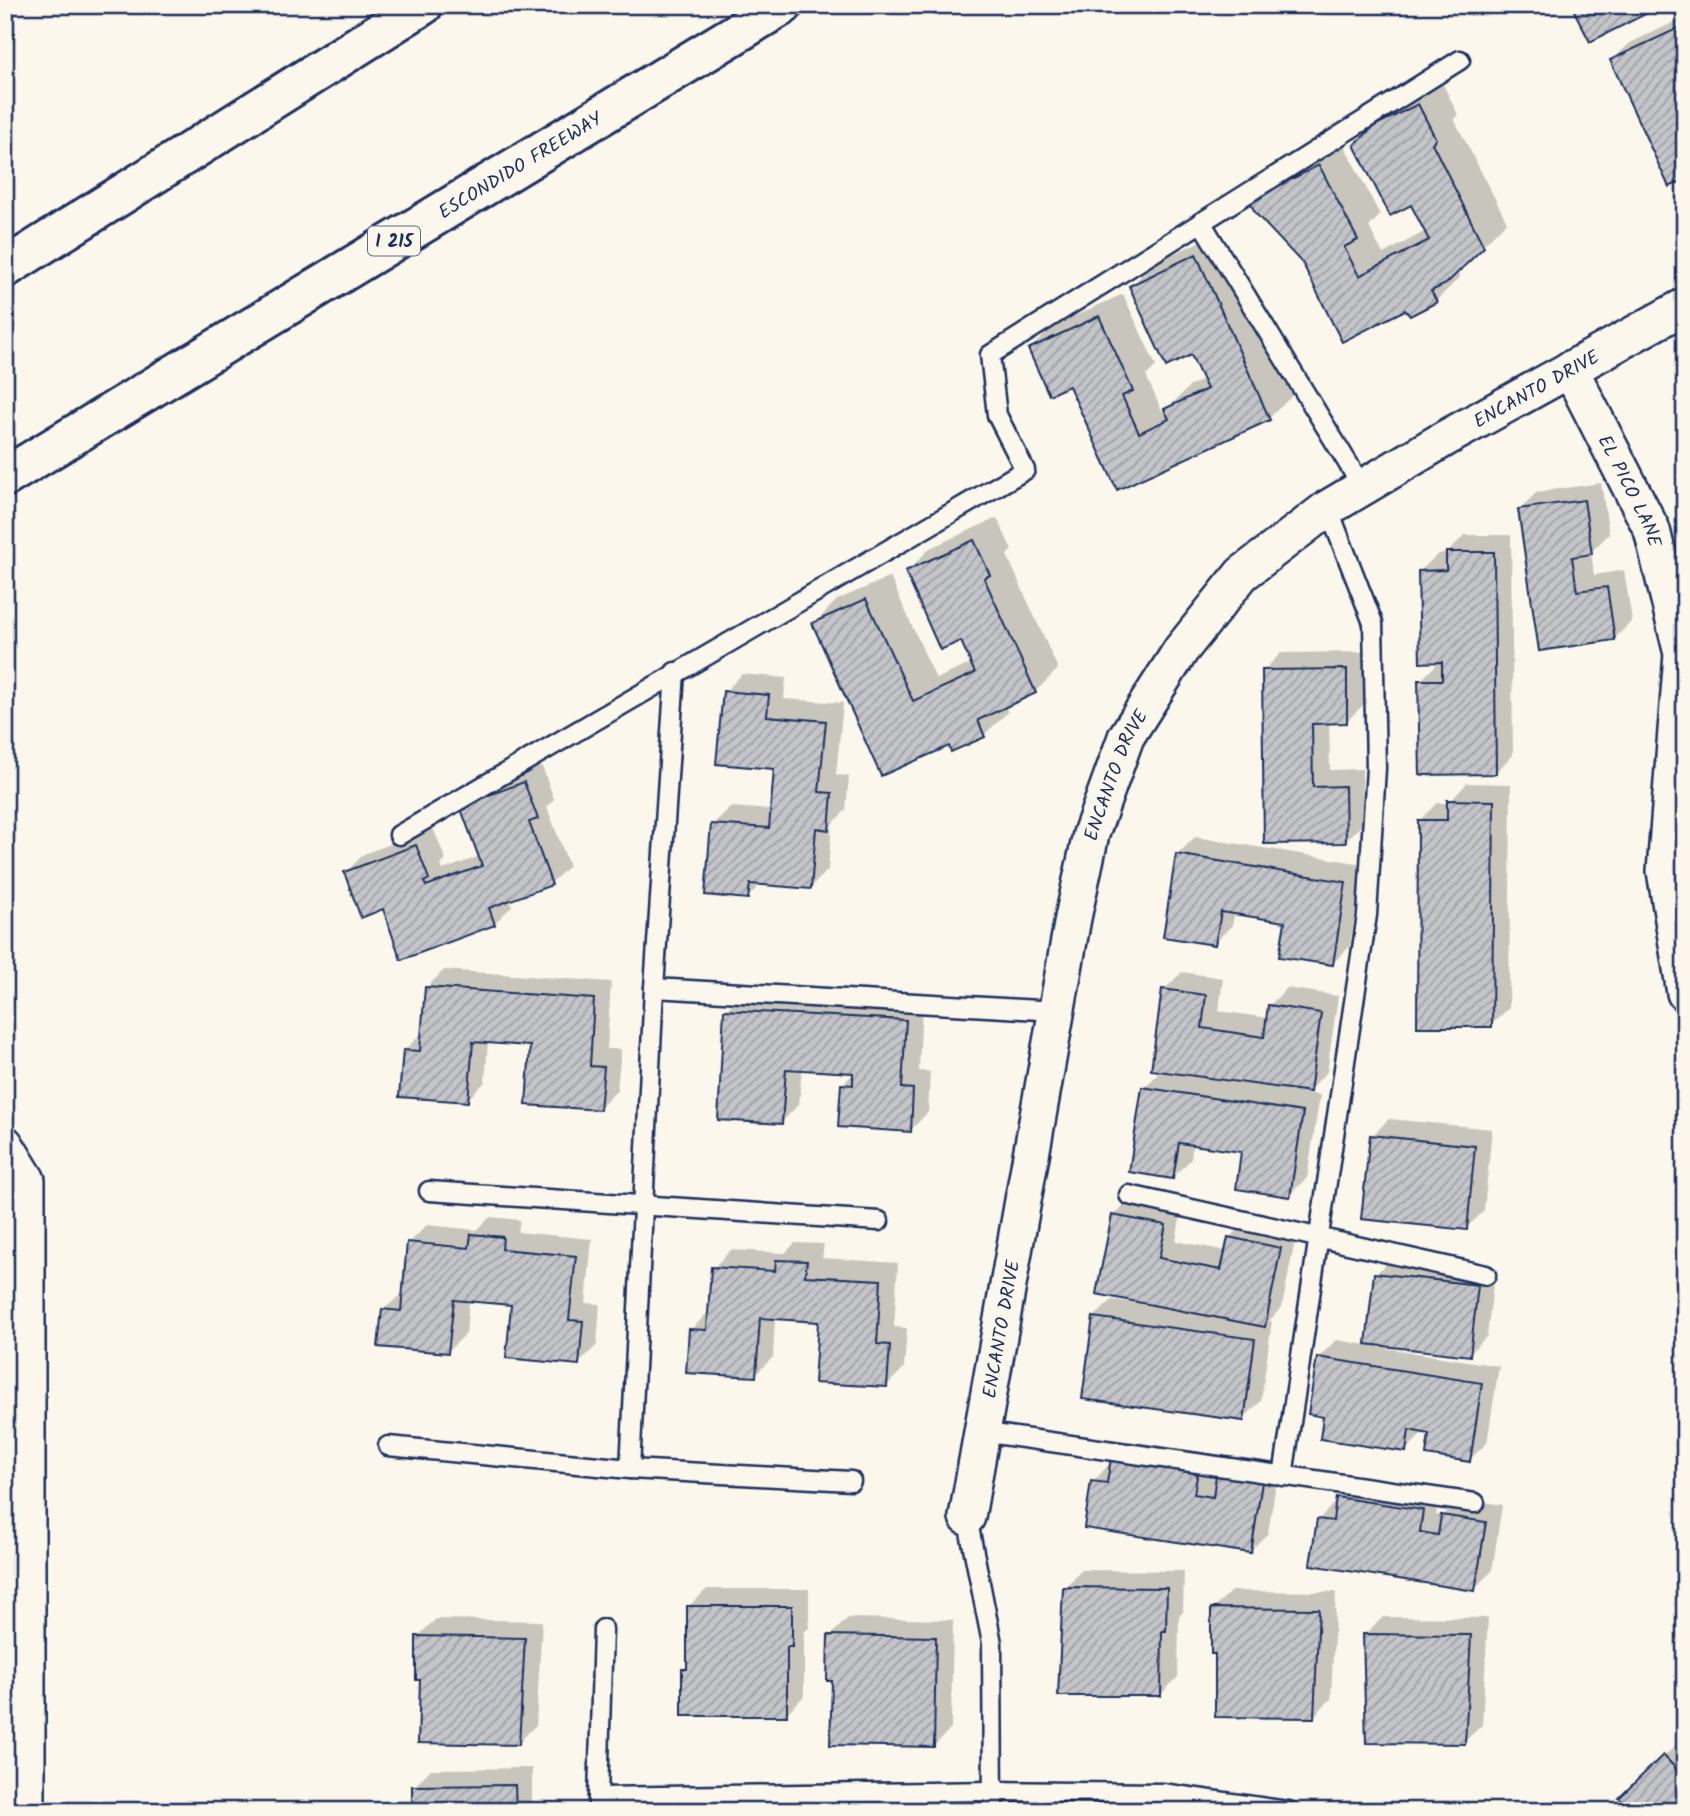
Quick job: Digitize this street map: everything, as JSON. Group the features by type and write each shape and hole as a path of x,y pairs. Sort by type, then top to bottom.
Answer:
{"highway":[{"path":"5,268 423,5"},
{"name":"ESCONDIDO FREEWAY","path":"5,477 783,5"}],"street":[{"name":"ENCANTO DRIVE","path":"967,1517 1073,918 1091,835 1126,737 1181,649 1242,574 1328,508 1685,306"},
{"name":"EL PICO LANE","path":"1570,369 1652,530 1682,654 1664,871 1685,993"},
{"path":"5,1144 27,1180 27,1811"}],"lane":[{"path":"399,835 1025,470 997,415 990,355 1460,60"},
{"path":"1201,222 1363,488"},
{"path":"1283,1476 1367,915 1376,768 1373,623 1328,508"},
{"path":"630,1469 654,988 675,673"},
{"path":"654,988 1058,1011"},
{"path":"429,1191 879,1222"},
{"path":"1129,1195 1486,1275"},
{"path":"981,1432 1475,1503"},
{"path":"388,1446 630,1469 851,1481"},
{"path":"967,1517 992,1643 993,1811"},
{"path":"603,1629 598,1804 993,1791 1162,1793 1289,1811"}],"building":[{"path":"1571,5 1663,5 1590,42"},
{"path":"1685,25 1685,180 1669,187 1610,60"},
{"path":"1418,104 1436,139 1432,143 1484,247 1446,284 1431,291 1437,302 1410,316 1405,310 1342,342 1303,264 1256,214 1249,201 1319,165 1358,240 1344,247 1359,276 1429,240 1411,205 1390,216 1354,145 1374,126"},
{"path":"1196,254 1270,420 1117,490 1069,386 1049,395 1028,349 1099,316 1133,391 1122,396 1139,433 1169,419 1164,409 1207,389 1191,355 1166,367 1129,286"},
{"path":"1584,500 1592,554 1572,557 1577,591 1607,587 1615,640 1539,651 1518,509"},
{"path":"974,540 990,575 984,578 1036,693 978,720 985,737 951,752 949,746 881,776 812,623 866,599 913,701 975,673 961,641 940,650 905,571"},
{"path":"1446,552 1494,552 1496,774 1420,775 1418,680 1442,680 1442,662 1420,663 1418,571 1446,570"},
{"path":"1347,669 1347,723 1312,724 1313,787 1345,786 1346,843 1264,844 1262,670"},
{"path":"723,691 769,695 767,716 826,721 819,792 832,793 829,830 816,828 811,889 750,884 748,899 705,895 711,824 769,828 774,769 716,764"},
{"path":"524,782 538,819 529,822 552,885 489,908 495,925 401,960 383,909 361,918 344,872 416,845 429,879 424,882 426,886 482,866 460,806"},
{"path":"1447,800 1494,801 1492,1027 1417,1027 1418,820 1447,820"},
{"path":"1176,854 1346,882 1333,965 1279,957 1285,922 1221,912 1215,945 1163,937"},
{"path":"425,987 594,999 590,1066 604,1067 600,1110 526,1105 530,1046 473,1042 468,1102 399,1097 403,1050 420,1051"},
{"path":"1162,989 1206,995 1202,1028 1264,1037 1268,1005 1321,1013 1310,1092 1151,1070"},
{"path":"724,1010 906,1020 902,1088 913,1089 911,1132 838,1127 841,1084 853,1085 853,1073 786,1069 782,1124 718,1120"},
{"path":"1142,1087 1303,1112 1290,1197 1236,1189 1241,1152 1179,1143 1173,1179 1129,1172"},
{"path":"1370,1135 1475,1146 1467,1230 1361,1219"},
{"path":"1112,1215 1166,1225 1159,1258 1221,1270 1228,1237 1281,1248 1265,1327 1096,1294"},
{"path":"471,1234 503,1237 502,1249 576,1256 569,1320 583,1321 579,1365 506,1358 511,1305 454,1300 448,1353 378,1347 382,1309 401,1311 407,1242 469,1248"},
{"path":"776,1260 807,1261 805,1276 881,1280 877,1344 890,1345 887,1387 814,1383 818,1322 760,1318 756,1377 686,1373 689,1329 707,1330 711,1267 775,1271"},
{"path":"1374,1273 1478,1285 1470,1356 1366,1344"},
{"path":"1093,1317 1255,1339 1244,1421 1082,1399"},
{"path":"1317,1357 1482,1383 1470,1462 1426,1455 1429,1434 1409,1430 1406,1452 1320,1439 1323,1417 1308,1414"},
{"path":"1111,1458 1198,1471 1194,1494 1213,1497 1216,1475 1262,1482 1251,1553 1084,1528 1091,1481 1107,1483"},
{"path":"1336,1497 1423,1510 1420,1532 1438,1535 1441,1515 1486,1522 1475,1591 1310,1565 1317,1519 1333,1521"},
{"path":"1063,1587 1167,1588 1166,1631 1162,1631 1161,1696 1058,1696"},
{"path":"687,1606 792,1606 792,1647 787,1647 787,1716 682,1716 682,1669 687,1669"},
{"path":"1211,1608 1319,1609 1314,1718 1215,1717 1215,1654 1211,1654"},
{"path":"1363,1634 1471,1635 1465,1744 1366,1743"},
{"path":"828,1635 936,1637 934,1747 830,1745 832,1681 827,1681"},
{"path":"416,1636 525,1638 519,1745 418,1743 420,1680 416,1680"},
{"path":"1663,1755 1685,1778 1685,1811 1631,1811 1619,1798"},
{"path":"515,1785 516,1811 412,1811 412,1786"}]}
